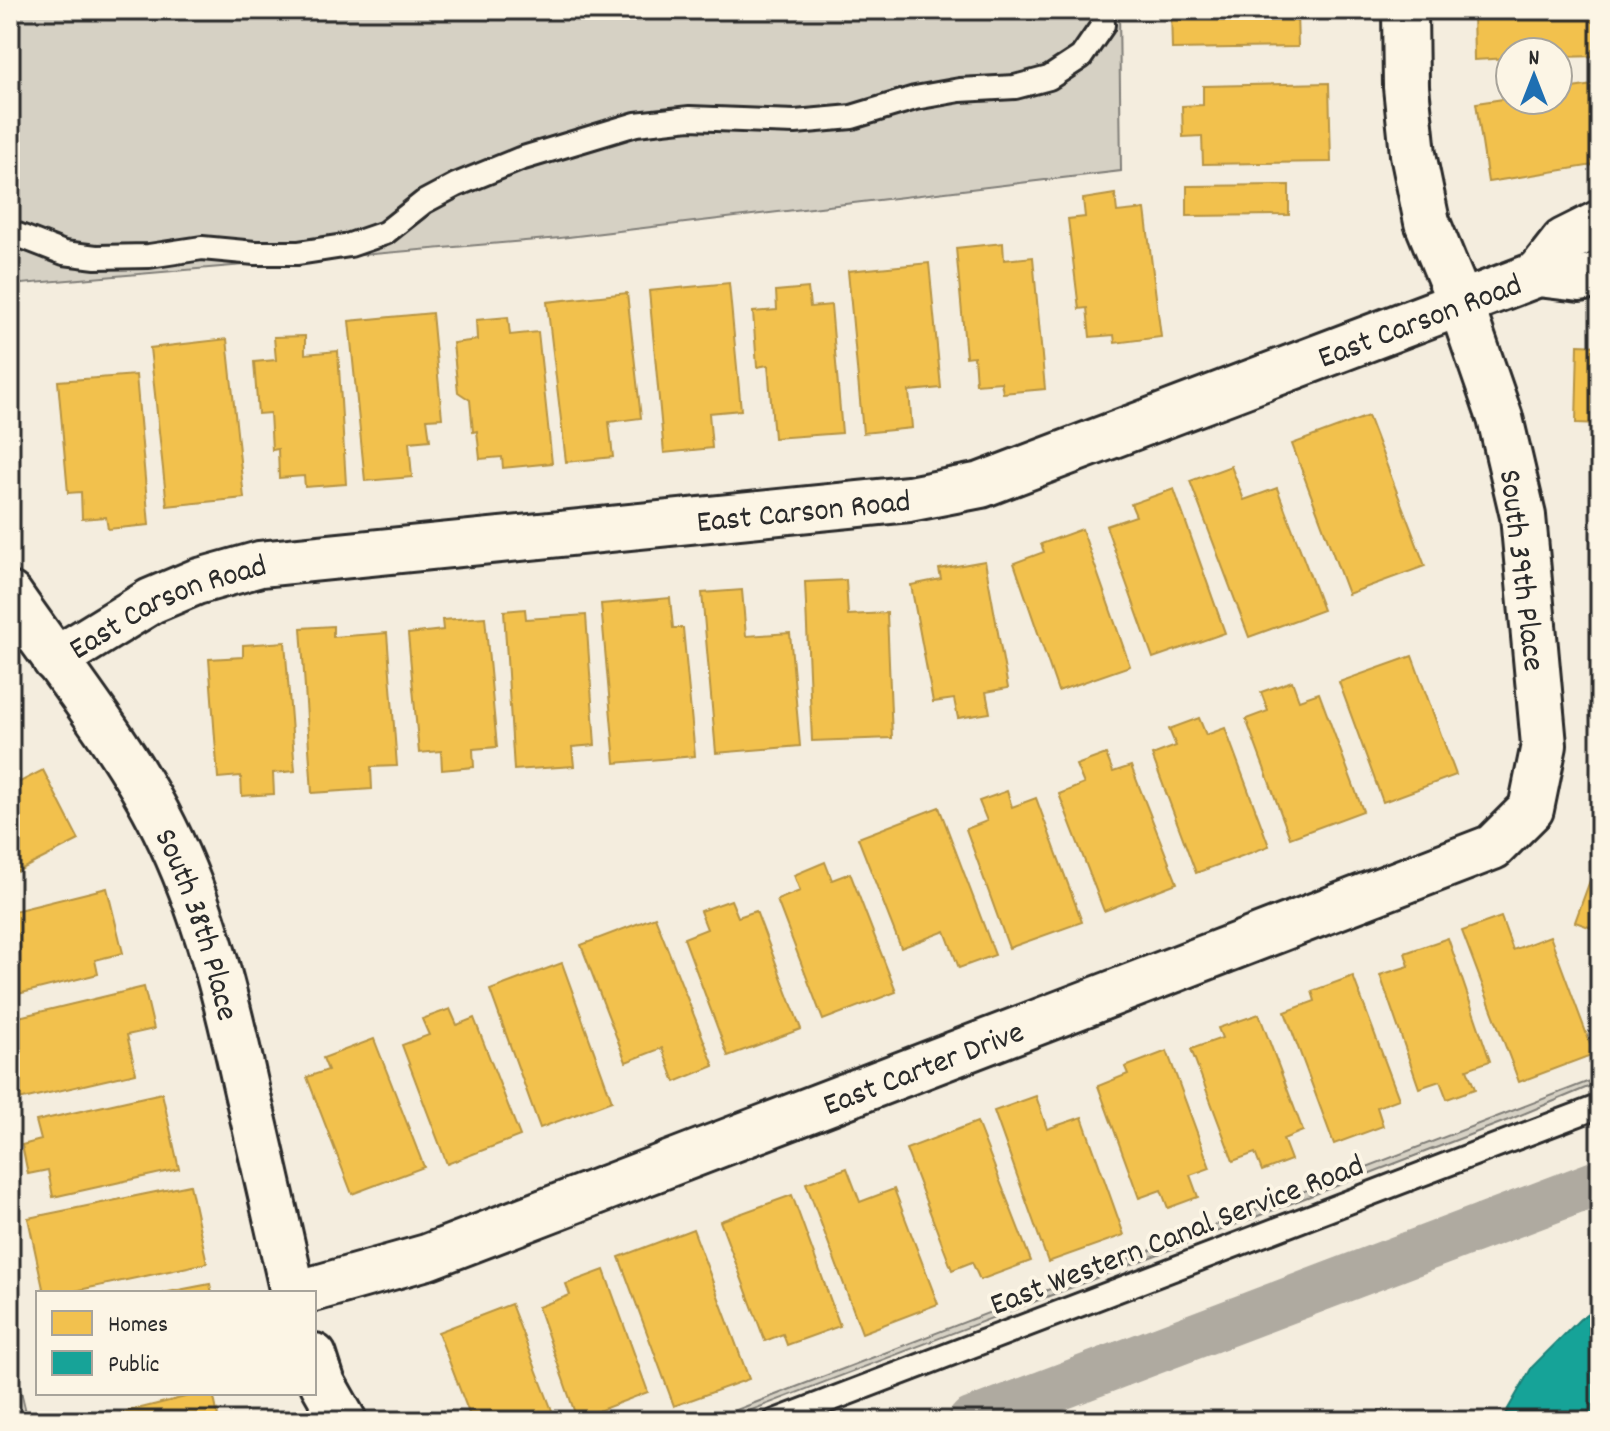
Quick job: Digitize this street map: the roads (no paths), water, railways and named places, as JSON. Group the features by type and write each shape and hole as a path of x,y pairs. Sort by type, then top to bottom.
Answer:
{"street":[{"name":"South 39th Place","path":"1405,10 1406,87 1413,154 1427,222 1460,302 1500,418 1523,516 1544,745 1531,809"},
{"name":"East Carson Road","path":"1538,274 1564,241 1600,223"},
{"name":"East Carson Road","path":"55,660 151,601 196,582 260,564 909,499 981,485 1538,274 1580,279 1600,275"},
{"name":"South 38th Place","path":"10,595 96,715 162,824 182,865 206,928 226,998 296,1291"},
{"name":"East Carter Drive","path":"303,1291 427,1257 1493,847 1531,809"},
{"path":"316,1362 323,1384 344,1421"}],"lane":[{"path":"10,232 64,253 96,257 149,256 202,248 298,253 350,245 385,233 424,202 456,185 520,159 636,124 690,118 795,122 837,118 960,90 1015,87 1049,78 1081,57 1103,25 1102,10"},
{"name":"East Western Canal Service Road","path":"775,1421 1600,1106"}],"waterway":[{"path":"971,1421 1600,1182"}]}
